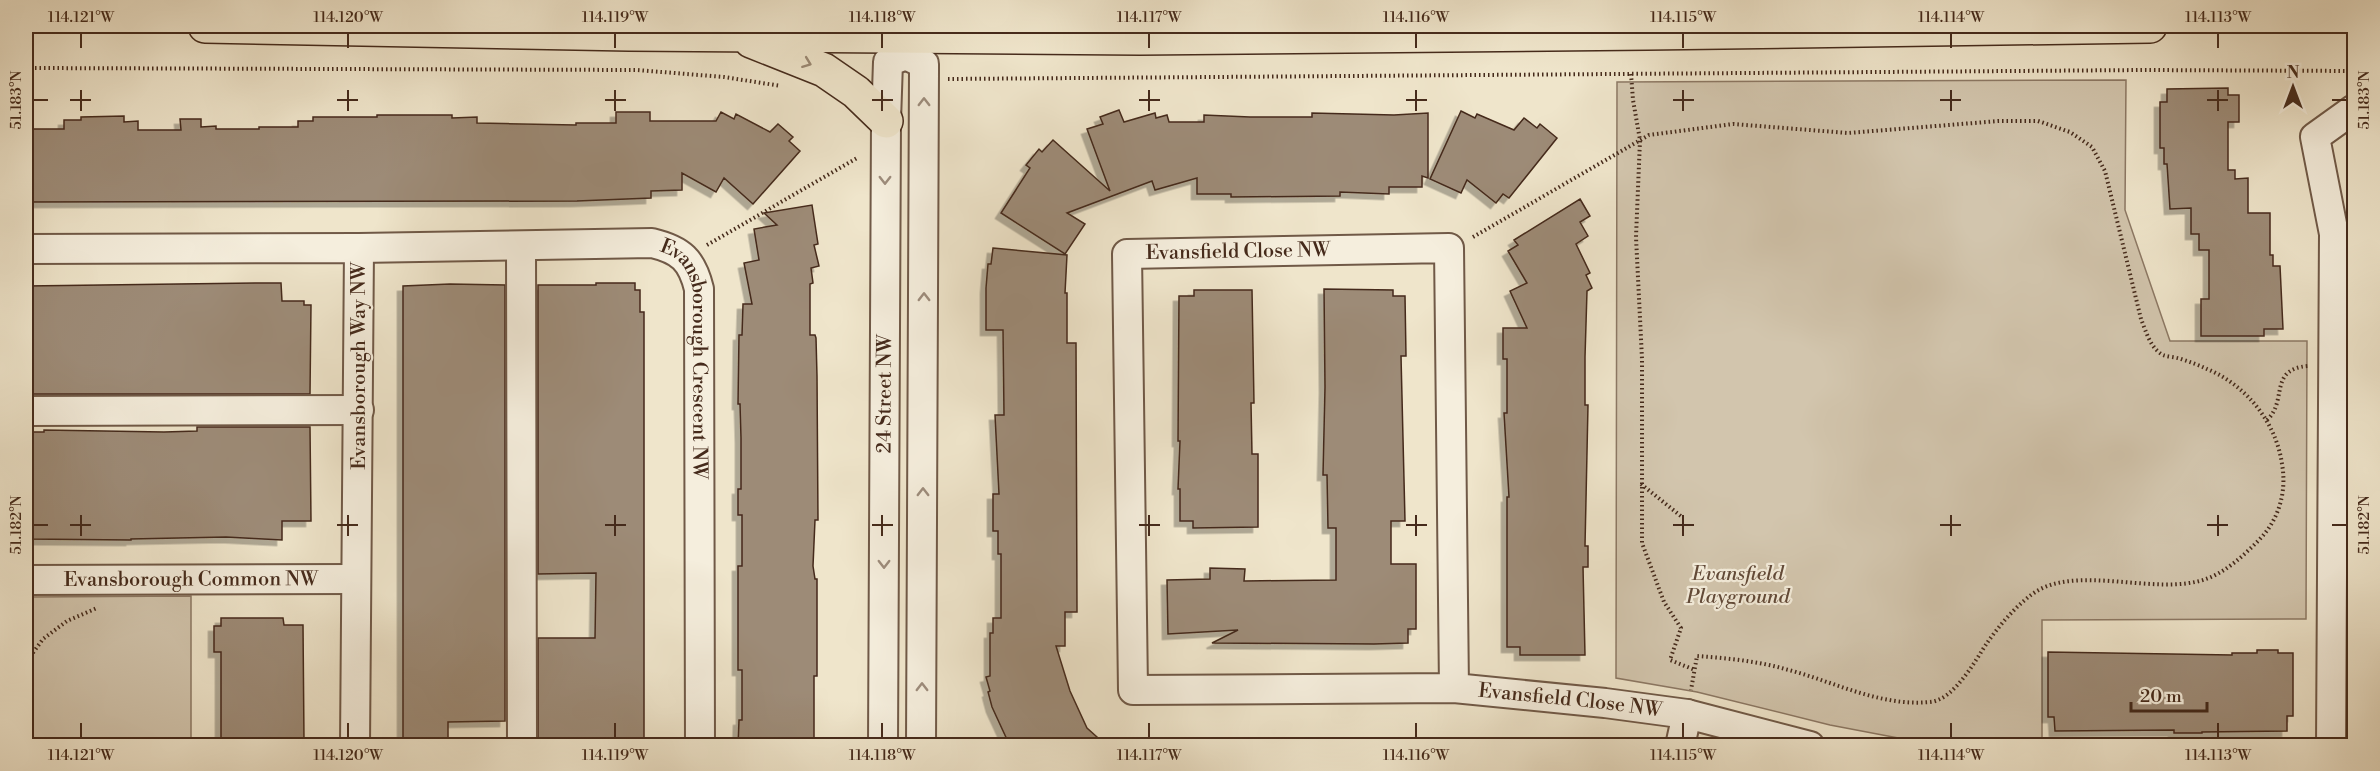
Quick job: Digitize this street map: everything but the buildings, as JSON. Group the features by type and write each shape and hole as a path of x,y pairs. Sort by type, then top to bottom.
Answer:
{"main road":[{"path":"205,26 733,35 910,46 1164,38 2150,26"},
{"path":"733,35 824,70 856,92 886,121"}],"street":[{"name":"24 Street NW","path":"883,746 888,62 910,46"},
{"name":"24 Street NW","path":"910,46 921,746"},
{"path":"2331,746 2334,234 2315,137 2355,109"},
{"name":"Evansborough Crescent NW","path":"359,248 652,243 671,247 685,257 695,273 699,301 700,746"},
{"path":"521,246 522,746"},
{"name":"Evansborough Way NW","path":"26,249 359,248 355,746"},
{"name":"Evansfield Close NW","path":"1454,688 1449,248 1127,254 1133,690 1454,688 1605,703 1687,714 1810,746"},
{"path":"26,411 359,410"},
{"name":"Evansborough Common NW","path":"26,580 356,579"},
{"path":"1680,746 1687,714"}],"path":[{"path":"910,46 953,80 1085,77 2133,70 2355,71"},
{"path":"26,68 637,70 724,77 786,87"},
{"path":"1631,74 1640,140 1636,237 1642,359 1641,543 1664,602 1681,628 1670,660 1695,670"},
{"path":"1477,235 1649,135 1733,124 1848,133 1999,121 2038,121 2070,132 2092,147 2105,171 2141,320 2151,343 2162,355 2210,370 2232,384 2255,403 2273,429 2282,462 2284,488 2278,512 2262,537 2237,562 2206,579 2171,584 2092,581 2057,583 2032,594 2008,616 1957,687 1934,702 1903,702 1870,696 1784,668 1697,656 1687,714"},
{"path":"720,237 857,158"},
{"path":"2266,420 2275,413 2281,382 2288,371 2296,367 2308,366"},
{"path":"1641,483 1682,517"},
{"path":"26,697 32,654 43,639 67,621 102,606"},
{"path":"26,647 32,654"}],"green space":[{"name":"Evansfield Playground","path":"2126,80 2125,210 2170,341 2307,341 2306,619 2042,620 2042,745 1935,745 1830,725 1697,692 1616,678 1617,82"},
{"path":"191,596 191,745 26,745 26,597"}]}
